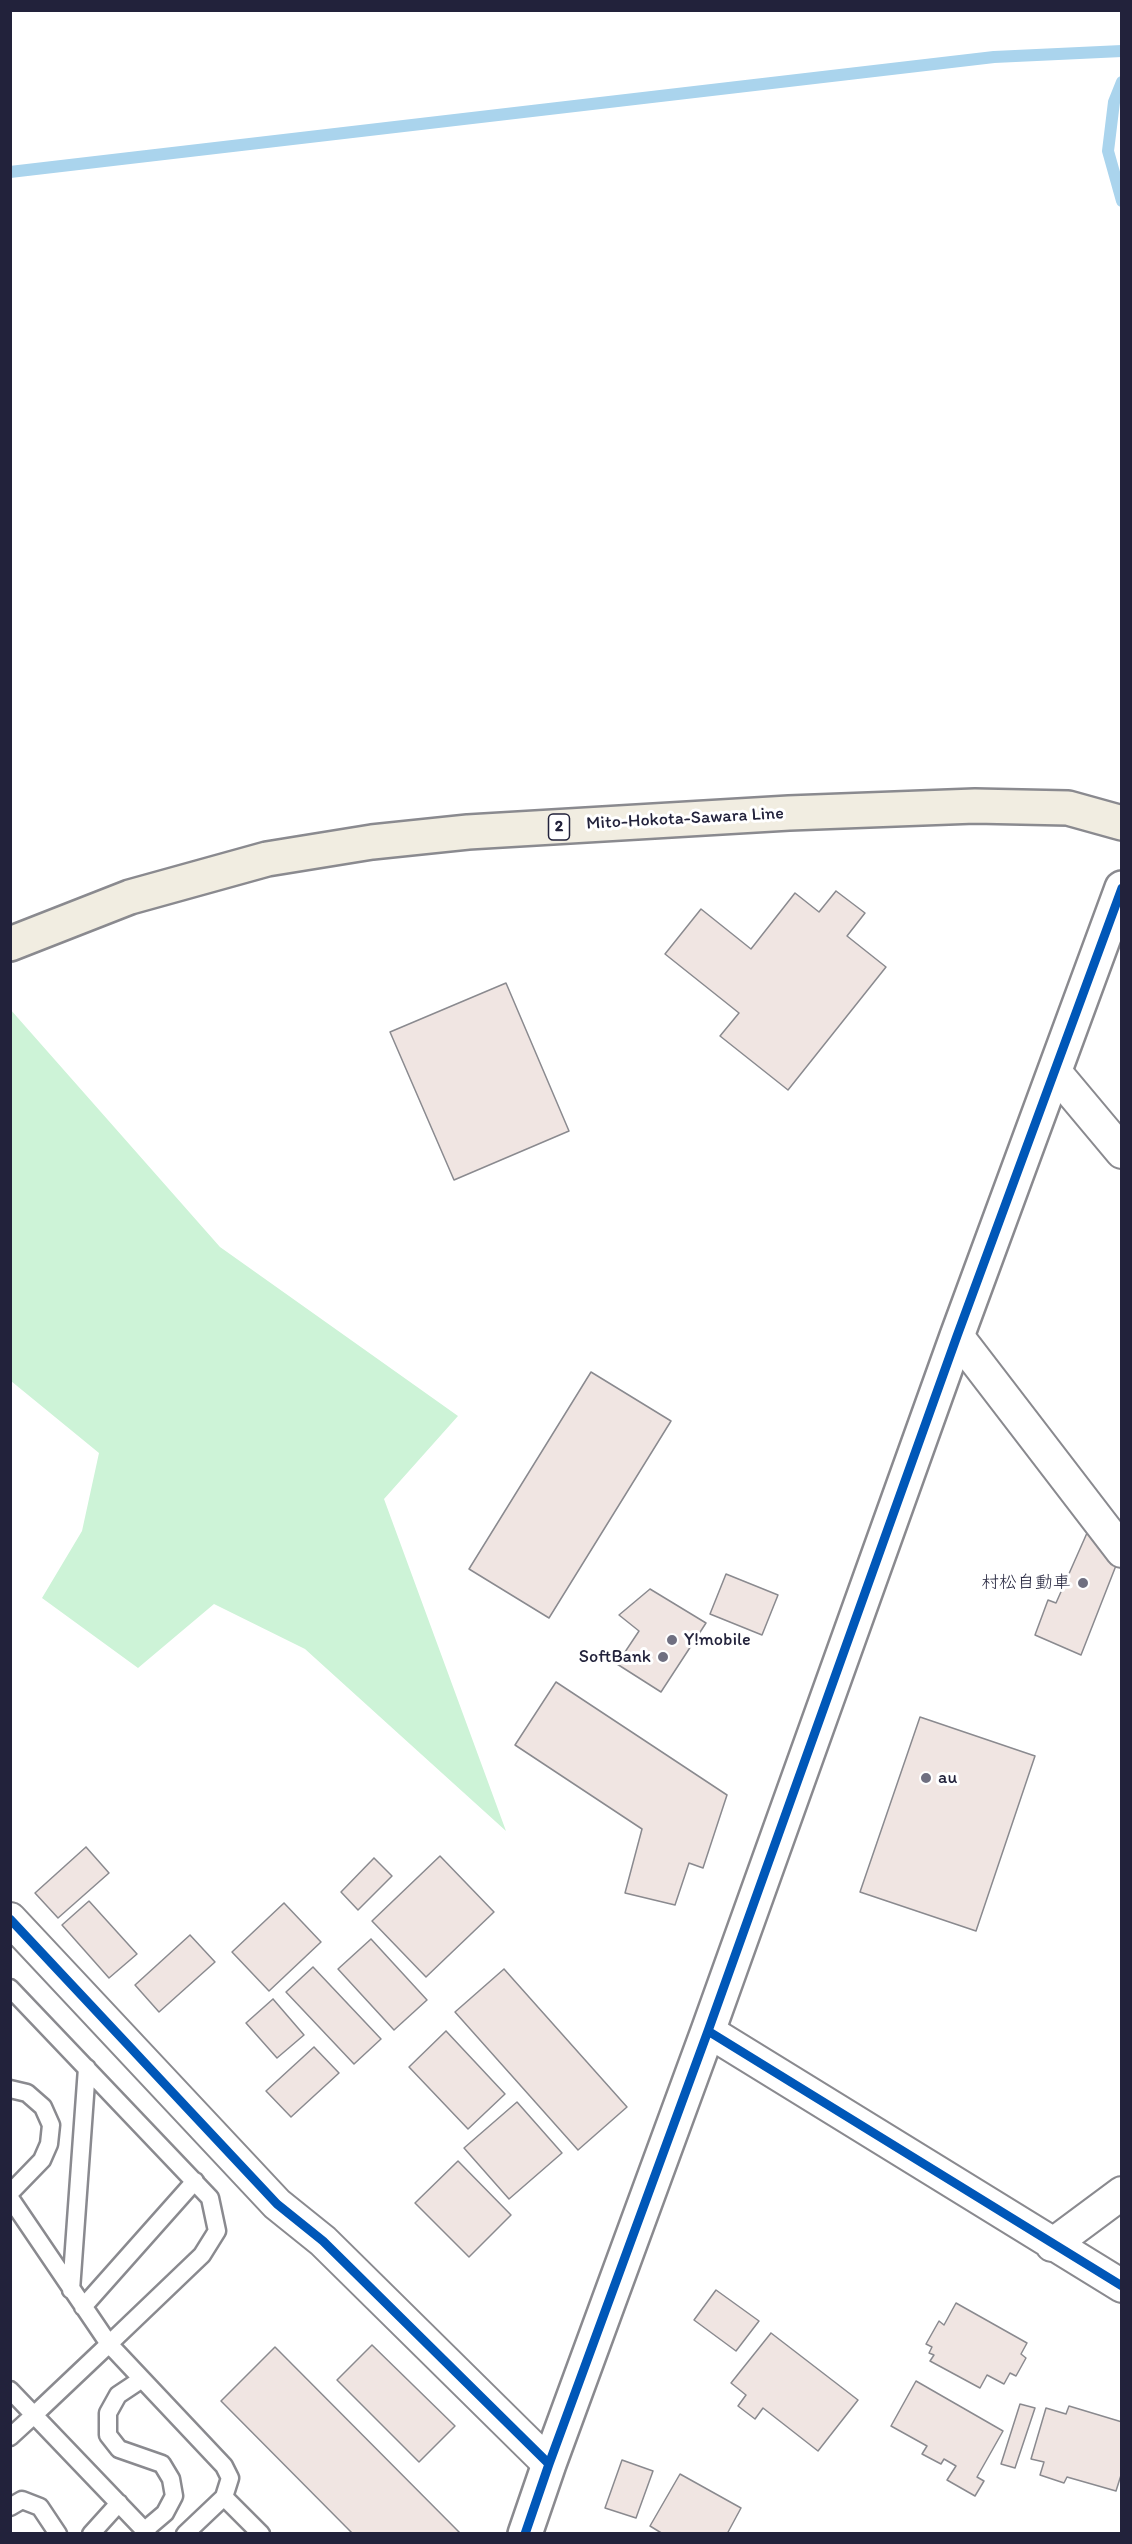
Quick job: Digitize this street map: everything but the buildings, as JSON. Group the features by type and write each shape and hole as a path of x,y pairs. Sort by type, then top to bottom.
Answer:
{"main road":[{"name":"Mito-Hokota-Sawara Line","path":"10,944 130,897 267,859 372,842 468,832 789,813 975,806 1068,808 1122,823"}],"street":[{"path":"525,2534 957,1336 1122,888"},
{"path":"1055,1072 1122,1152"},
{"path":"957,1336 1122,1551"},
{"path":"10,1919 277,2204 323,2241 549,2464"},
{"path":"708,2031 1122,2286"},
{"path":"1053,2245 1122,2193"}],"lane":[{"path":"10,1988 210,2198 217,2231 202,2255 10,2437"},
{"path":"71,2290 87,2068"},
{"path":"10,2089 27,2093 43,2107 51,2126 49,2144 42,2160 10,2193"},
{"path":"83,2307 195,2181"},
{"path":"10,2198 109,2344 224,2466 230,2478 224,2497 185,2534"},
{"path":"10,2390 147,2532 165,2513 174,2496 171,2479 162,2464 118,2450 108,2436 108,2413 118,2395 142,2379"},
{"path":"224,2497 261,2534"},
{"path":"10,2507 22,2500 40,2507 58,2534"},
{"path":"91,2534 119,2503"}],"green space":[{"path":"10,1009 220,1247 458,1416 384,1499 506,1831 305,1649 214,1604 138,1668 42,1598 82,1531 99,1453 11,1381"}],"waterway":[{"path":"10,172 994,57 1122,51"},
{"path":"1122,82 1114,102 1108,151 1122,201"}],"cycle path":[{"path":"525,2534 957,1336 1122,888"},
{"path":"10,1919 277,2204 323,2241 549,2464"},
{"path":"708,2031 1122,2286"}],"place":[{"name":"村松自動車","path":"1083,1583"},
{"name":"Y!mobile","path":"672,1640"},
{"name":"SoftBank","path":"663,1657"},
{"name":"au","path":"926,1778"}]}
